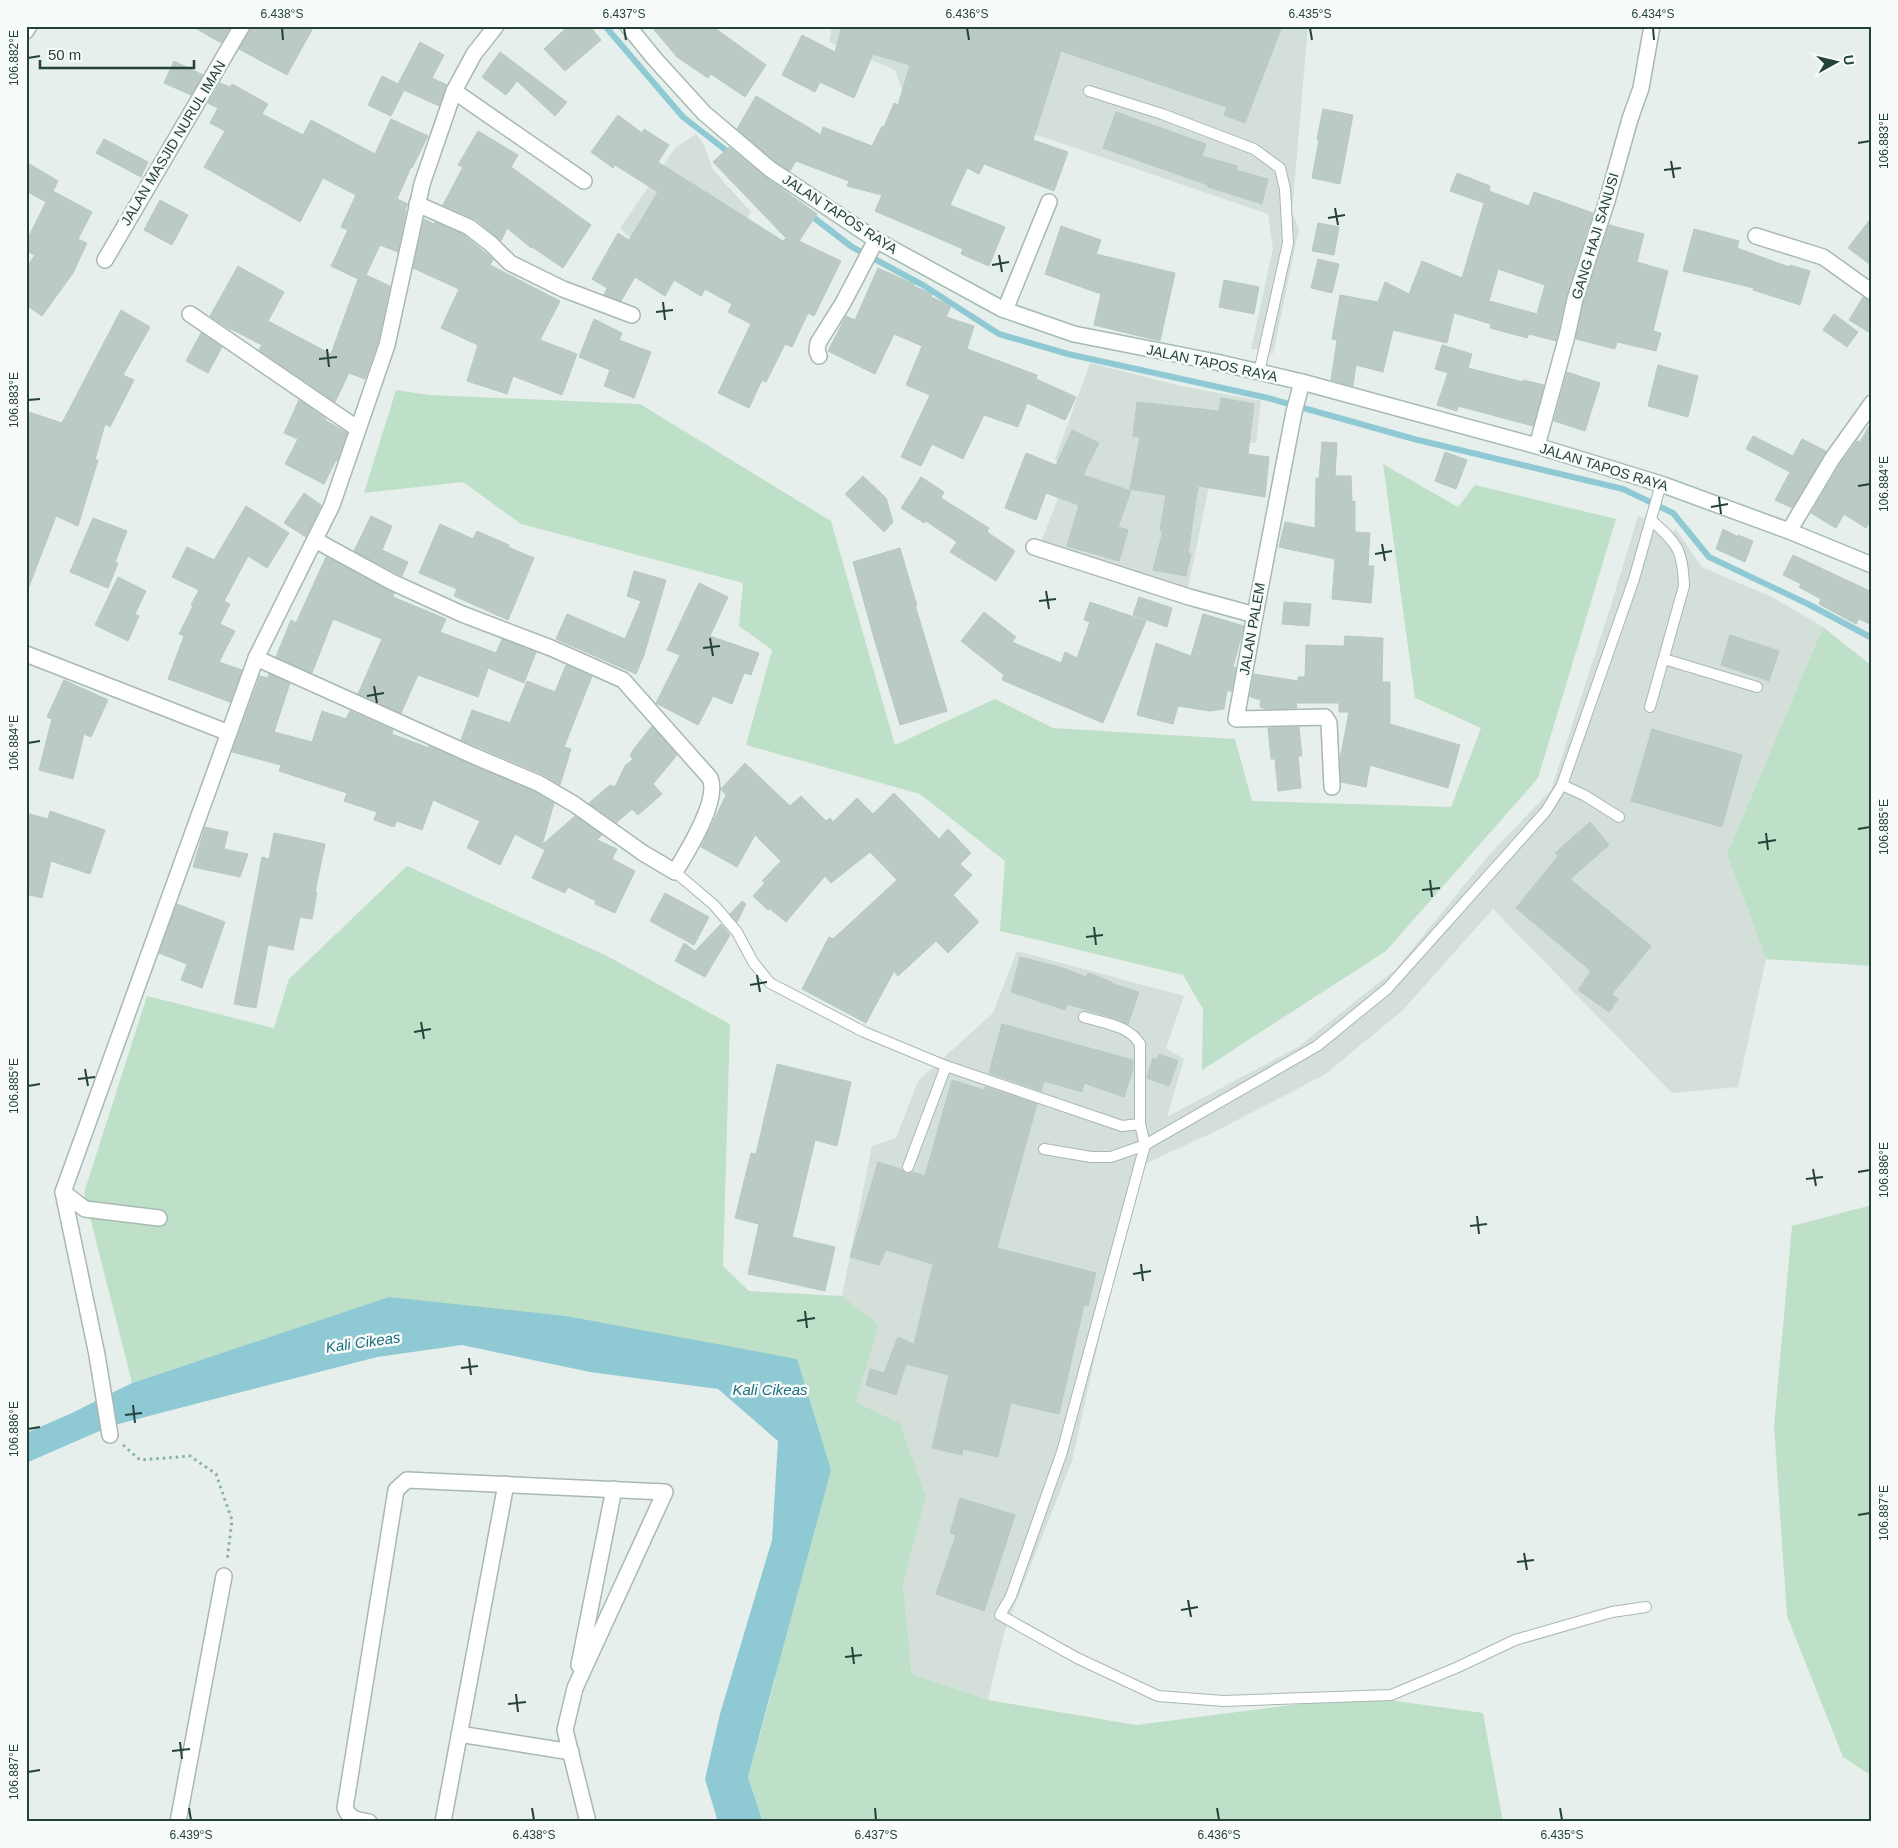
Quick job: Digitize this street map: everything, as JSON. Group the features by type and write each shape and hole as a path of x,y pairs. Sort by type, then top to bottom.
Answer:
{"street":[{"path":"26,31 29,26"},
{"name":"JALAN MASJID NURUL IMAN","path":"104,260 242,26"},
{"path":"110,1435 97,1355 63,1192 256,658 332,505 387,345 422,184 454,91 474,54 496,26"},
{"name":"JALAN TAPOS RAYA","path":"628,26 654,58 711,120 770,169 876,240 1005,310 1074,334 1302,382 1537,446 1789,531 1872,565"},
{"name":"GANG HAJI SANUSI","path":"1537,446 1567,336 1575,299 1641,88 1652,26"},
{"path":"454,91 584,181"},
{"path":"1005,310 1049,202"},
{"path":"417,204 469,227 510,262 563,289 632,315"},
{"path":"1756,236 1823,257 1872,292"},
{"path":"819,356 817,352 818,344 876,240"},
{"path":"190,314 358,429"},
{"name":"JALAN PALEM","path":"1302,382 1236,719 1325,717 1329,723 1332,788"},
{"path":"1789,531 1832,459 1872,403"},
{"path":"256,658 538,783 574,804 643,853 676,872 702,827 713,783 707,773 623,680 551,648 462,614 418,594 315,540"},
{"path":"1034,547 1189,598 1255,615"},
{"path":"26,654 229,733"},
{"path":"63,1192 85,1209 159,1218"},
{"path":"369,1822 354,1820 348,1815 345,1808 396,1490 406,1480 665,1492 575,1688"},
{"path":"443,1822 506,1484"},
{"path":"588,1822 565,1730 614,1490"},
{"path":"178,1822 224,1576"},
{"path":"459,1734 571,1752"}],"lane":[{"path":"1089,91 1162,114 1254,149 1280,168 1284,189 1288,243 1259,372"},
{"path":"1044,1149 1091,1157 1111,1157 1145,1145 1317,1046 1387,989 1546,811 1562,785 1634,578 1660,487"},
{"path":"1650,707 1684,586 1684,567 1681,555 1671,538 1652,517"},
{"path":"1664,659 1757,687"},
{"path":"1562,785 1584,795 1618,816"},
{"path":"676,872 714,904 738,932 753,962 770,983 864,1032 946,1066 1122,1126 1140,1124"},
{"path":"1084,1016 1126,1030 1136,1037 1140,1044 1140,1124 1145,1145 1062,1452 1011,1596 1000,1615 1077,1658 1158,1696 1224,1701 1391,1695 1458,1667 1514,1640 1612,1612 1646,1607"},
{"path":"908,1167 946,1066"}],"path":[{"path":"110,1435 140,1460 164,1460 190,1456 216,1474 232,1520 224,1576"}],"shaded area":[{"path":"832,26 1308,26 1292,212 1299,229 1273,354 1263,349 1251,349 1273,249 1268,214 1046,138 904,95 895,70 829,42"},
{"path":"696,134 704,145 713,170 751,212 721,260 684,272 628,236 620,228 676,147"},
{"path":"1090,363 1181,386 1261,401 1256,443 1218,442 1188,588 1041,542 1069,470 1055,459","holes":["1221,398 1254,404 1250,436 1216,432"]},
{"path":"1638,516 1651,520 1671,537 1675,528 1702,567 1772,597 1823,627 1727,854 1766,959 1738,1087 1672,1093 1493,909 1402,1011 1324,1075 1212,1133 1144,1164 1109,1294 1072,1461 1004,1633 988,1700 912,1674 903,1584 926,1497 900,1423 856,1402 879,1325 842,1296 872,1146 896,1138 918,1081 993,1013 1017,951 1184,996 1166,1048 1184,1059 1167,1117 1298,1047 1396,969 1488,856 1551,790"}],"green space":[{"path":"396,390 429,395 640,404 831,521 895,745 995,699 1053,728 1235,739 1252,801 1451,807 1481,728 1415,698 1383,464 1458,507 1475,485 1616,519 1538,778 1386,951 1202,1070 1203,1009 1183,975 1000,931 1005,861 920,794 746,745 772,650 739,626 743,583 521,524 463,482 364,493"},
{"path":"1823,627 1872,666 1872,966 1766,959 1727,854"},
{"path":"407,866 607,956 730,1024 723,1266 749,1291 842,1296 879,1325 856,1402 900,1423 926,1497 903,1584 912,1674 988,1700 1136,1725 1360,1696 1483,1713 1503,1822 763,1822 748,1777 775,1680 797,1359 389,1297 132,1383 84,1193 147,996 274,1028 289,979"},
{"path":"1872,1205 1872,1776 1843,1757 1787,1616 1774,1426 1792,1226"}],"water":[{"name":"Kali Cikeas","path":"389,1297 566,1316 797,1359 831,1470 748,1777 763,1822 718,1822 705,1779 720,1714 772,1540 778,1441 718,1389 590,1372 462,1345 377,1357 111,1426 26,1463 26,1433 72,1413 132,1383"}],"building":[{"path":"192,26 231,26 221,43"},
{"path":"251,26 314,26 287,75 239,49"},
{"path":"568,26 590,26 601,40 565,71 544,49"},
{"path":"651,26 712,26 766,65 745,97 711,74 708,78 677,57"},
{"path":"842,26 1282,26 1245,123 1224,115 1227,107 1061,51 1033,140 1068,152 1054,191 984,164 979,174 967,168 950,205 1005,227 989,266 961,254 963,249 875,211 882,195 847,186 849,181 796,161 790,171 776,162 737,129 756,96 821,135 823,127 872,146 882,126 884,127 894,103 898,105 910,65 873,54 854,98 820,82 815,92 782,75 802,35 835,52"},
{"path":"420,42 444,55 432,78 447,85 439,106 404,90 391,116 368,105 382,76 398,84"},
{"path":"500,52 567,102 555,116 517,81 506,95 482,77"},
{"path":"174,61 203,75 191,95 164,83"},
{"path":"220,83 230,87 232,84 268,104 262,114 303,135 311,120 375,154 391,119 428,136 411,167 397,199 408,204 405,210 398,252 380,245 366,275 390,286 378,342 365,379 349,373 335,402 259,350 262,345 231,330 210,316 238,266 284,292 268,321 331,354 358,279 331,266 348,230 341,227 356,195 323,178 300,222 204,167 225,131 210,123 218,108 208,103"},
{"path":"1323,109 1353,115 1340,184 1312,178"},
{"path":"1116,112 1206,144 1202,156 1237,166 1236,170 1268,179 1262,204 1208,187 1208,185 1103,148"},
{"path":"618,115 642,133 644,129 669,145 658,162 783,241 786,238 713,162 729,147 764,176 817,214 799,241 841,261 814,316 808,313 792,347 785,344 766,382 762,380 749,408 718,393 751,324 728,312 732,304 705,289 701,296 674,280 665,296 635,277 621,301 604,295 607,288 592,279 618,233 629,240 658,192 615,165 613,168 591,152"},
{"path":"478,131 518,155 511,167 591,225 563,268 531,248 507,228 501,241 475,219 443,205 463,167 458,165"},
{"path":"104,139 148,162 141,177 96,153"},
{"path":"26,162 58,181 53,191 92,212 78,239 87,243 73,273 42,316 26,305 26,268 35,255 26,251 26,242 46,202 26,191"},
{"path":"1457,173 1490,186 1489,191 1529,206 1534,192 1593,213 1566,296 1556,341 1529,334 1527,338 1490,328 1491,324 1454,313 1447,343 1393,330 1383,372 1356,365 1353,386 1331,380 1337,340 1332,339 1340,295 1378,302 1385,282 1409,294 1422,261 1462,278 1484,203 1450,191","holes":["1498,269 1545,285 1537,314 1489,301"]},
{"path":"160,200 188,215 172,245 144,230"},
{"path":"1872,217 1872,266 1848,248"},
{"path":"424,219 464,235 493,259 490,265 560,301 540,340 577,354 562,395 513,376 507,394 467,381 478,345 441,328 459,289 413,268"},
{"path":"1318,223 1339,227 1334,255 1312,251"},
{"path":"1609,225 1644,234 1637,262 1668,271 1653,331 1661,333 1656,351 1617,342 1615,349 1576,339 1584,301"},
{"path":"1061,226 1101,240 1096,254 1175,273 1160,341 1094,325 1101,294 1045,274"},
{"path":"1694,229 1739,241 1737,248 1789,267 1790,265 1810,271 1800,305 1753,290 1754,288 1683,271"},
{"path":"1318,259 1339,264 1332,293 1311,288"},
{"path":"878,268 914,284 914,286 932,294 931,297 951,306 946,317 974,326 967,349 1037,375 1036,379 1076,397 1065,420 1027,403 1018,427 984,415 963,459 932,444 921,466 901,457 930,395 906,385 922,346 894,334 875,374 828,351 846,316 855,320"},
{"path":"1224,280 1259,287 1254,314 1219,307"},
{"path":"1863,297 1872,301 1872,334 1849,320"},
{"path":"121,310 150,327 123,375 134,380 110,427 105,424 95,460 98,460 78,526 56,516 28,589 26,589 26,411 62,423"},
{"path":"1834,314 1858,332 1847,347 1823,330"},
{"path":"594,319 622,333 619,340 651,352 634,398 604,386 610,370 579,357"},
{"path":"201,333 222,347 208,373 186,361"},
{"path":"1442,345 1472,354 1468,368 1523,382 1523,380 1544,385 1533,426 1458,406 1457,411 1437,405 1448,373 1435,369"},
{"path":"1658,365 1698,376 1688,417 1648,406"},
{"path":"1567,372 1600,383 1585,431 1554,421"},
{"path":"1221,398 1254,404 1248,454 1269,457 1265,497 1198,486 1188,554 1191,554 1186,576 1153,570 1163,531 1160,531 1166,495 1130,489 1140,437 1133,436 1137,402 1219,411"},
{"path":"299,400 325,420 347,433 337,461 324,484 285,464 298,439 284,433"},
{"path":"1872,421 1872,518 1866,528 1844,514 1836,528 1811,513 1840,464 1857,441 1860,442"},
{"path":"1072,430 1099,443 1083,475 1131,491 1118,527 1128,530 1119,561 1067,546 1079,505 1046,493 1036,520 1005,508 1026,453 1056,465"},
{"path":"1753,436 1793,456 1802,439 1826,451 1792,508 1775,500 1790,472 1746,449"},
{"path":"1322,442 1337,443 1335,476 1351,476 1352,502 1355,501 1355,532 1370,533 1368,566 1374,566 1371,603 1332,599 1335,559 1279,547 1285,522 1315,528 1316,478 1319,478"},
{"path":"1445,452 1467,460 1456,489 1435,481"},
{"path":"863,476 886,498 893,522 884,532 845,494"},
{"path":"921,477 944,492 941,498 989,528 987,532 1015,551 996,581 950,552 957,542 926,521 924,523 901,508"},
{"path":"304,493 321,505 306,537 284,523"},
{"path":"246,506 289,533 267,568 248,556 224,601 230,604 220,624 235,631 219,662 242,670 230,702 168,679 184,636 179,634 199,590 172,577 187,547 214,560"},
{"path":"371,516 392,526 382,550 408,562 402,576 354,551"},
{"path":"93,518 127,531 115,562 118,563 108,588 70,572"},
{"path":"440,524 473,539 477,531 534,558 508,620 454,596 457,589 419,573"},
{"path":"1723,529 1738,537 1738,535 1753,541 1745,562 1716,549"},
{"path":"900,548 947,711 900,725 853,562"},
{"path":"1793,555 1872,592 1872,625 1859,619 1856,624 1819,604 1821,599 1799,587 1801,584 1783,575"},
{"path":"326,557 394,593 393,597 446,619 440,632 496,653 502,639 536,652 524,683 488,668 478,697 418,675 401,713 358,694 382,639 333,619 312,673 276,657 291,620 296,623"},
{"path":"634,571 666,580 644,655 636,674 556,639 567,614 625,639 641,601 627,596"},
{"path":"118,577 146,591 135,614 139,616 128,641 95,625"},
{"path":"699,583 728,597 710,636 759,653 751,675 744,673 732,704 713,696 698,725 656,703 680,655 667,650"},
{"path":"1139,597 1172,608 1167,627 1133,615"},
{"path":"1090,602 1146,621 1103,723 1002,680 1004,675 961,641 984,612 1016,637 1012,642 1061,663 1065,652 1077,658 1090,622 1084,620"},
{"path":"1284,602 1311,604 1309,626 1282,624"},
{"path":"1203,614 1244,626 1233,667 1236,668 1231,692 1227,690 1224,709 1210,711 1178,706 1173,724 1137,715 1156,643 1191,656"},
{"path":"1730,635 1779,651 1769,681 1721,665"},
{"path":"1345,636 1383,638 1382,682 1390,682 1390,724 1460,745 1448,788 1370,765 1366,787 1341,782 1340,759 1349,712 1339,712 1339,703 1296,703 1297,708 1266,709 1260,707 1261,700 1250,697 1254,674 1298,681 1298,677 1305,677 1306,645 1344,646"},
{"path":"566,665 592,676 564,747 571,749 560,785 542,774 461,740 472,710 510,723 527,681 555,692"},
{"path":"269,674 290,683 274,732 312,742 322,711 346,719 350,711 393,730 392,734 429,748 429,746 534,791 554,803 542,845 575,816 602,835 597,840 617,849 612,859 635,871 615,913 595,904 596,901 568,887 565,893 532,878 545,850 515,834 500,865 467,848 480,821 433,800 422,830 397,821 394,827 374,820 377,812 344,801 347,793 279,771 281,765 232,752 260,676 268,678"},
{"path":"64,680 108,700 91,737 84,734 73,779 39,770 52,719 47,717"},
{"path":"652,726 677,755 653,784 662,794 638,815 632,809 616,823 589,803 610,785 615,787 625,766 633,759 630,756 633,750"},
{"path":"1299,727 1302,756 1298,756 1301,788 1278,791 1275,759 1271,759 1268,728"},
{"path":"1652,729 1742,755 1722,827 1631,801"},
{"path":"745,763 790,806 801,796 826,821 830,818 833,822 857,798 873,814 894,793 939,839 948,829 971,853 960,864 972,875 953,895 979,922 948,953 936,941 898,976 894,971 866,1023 802,989 829,937 833,939 897,880 870,852 831,883 825,876 786,922 770,909 768,910 753,896 765,883 762,881 781,861 755,835 737,867 701,847 726,795 721,789"},
{"path":"50,811 105,830 90,874 51,861 42,898 26,894 26,813 48,819"},
{"path":"1590,822 1609,845 1570,879 1651,946 1612,994 1618,999 1609,1012 1578,990 1591,971 1516,908 1558,856 1555,853"},
{"path":"205,827 228,832 224,849 248,854 240,877 193,867"},
{"path":"274,833 325,844 315,892 317,892 312,919 300,917 293,950 268,945 256,1008 234,1004 262,857 269,859"},
{"path":"665,893 709,917 694,945 650,921"},
{"path":"742,901 746,904 737,922 730,914"},
{"path":"177,904 225,922 202,988 181,980 187,964 159,953"},
{"path":"721,924 730,935 705,977 675,961 684,943 695,951"},
{"path":"1020,957 1060,967 1086,977 1088,973 1139,992 1128,1024 1067,1004 1065,1010 1011,992"},
{"path":"1002,1024 1133,1060 1133,1069 1124,1097 1084,1083 1082,1092 1044,1081 1041,1091 989,1073"},
{"path":"1159,1054 1178,1061 1169,1086 1147,1078 1153,1058 1157,1060"},
{"path":"777,1064 851,1082 837,1146 815,1140 792,1237 835,1247 825,1291 748,1274 759,1224 735,1218 751,1153 756,1154"},
{"path":"952,1080 984,1090 985,1087 1037,1104 997,1248 1096,1273 1088,1306 1084,1305 1059,1414 1011,1403 998,1457 963,1449 962,1455 932,1448 949,1375 906,1364 896,1395 866,1385 870,1369 884,1373 898,1337 914,1344 933,1264 886,1250 879,1265 850,1257 878,1162 901,1169 906,1174 913,1172 925,1176"},
{"path":"960,1498 1015,1515 984,1611 936,1594 956,1535 950,1533"}],"waterway":[{"path":"605,26 683,117 732,155"},
{"path":"809,214 852,247 923,285 999,334 1068,354 1268,398 1414,439 1623,489 1673,513 1709,557 1808,604 1872,638"}]}
